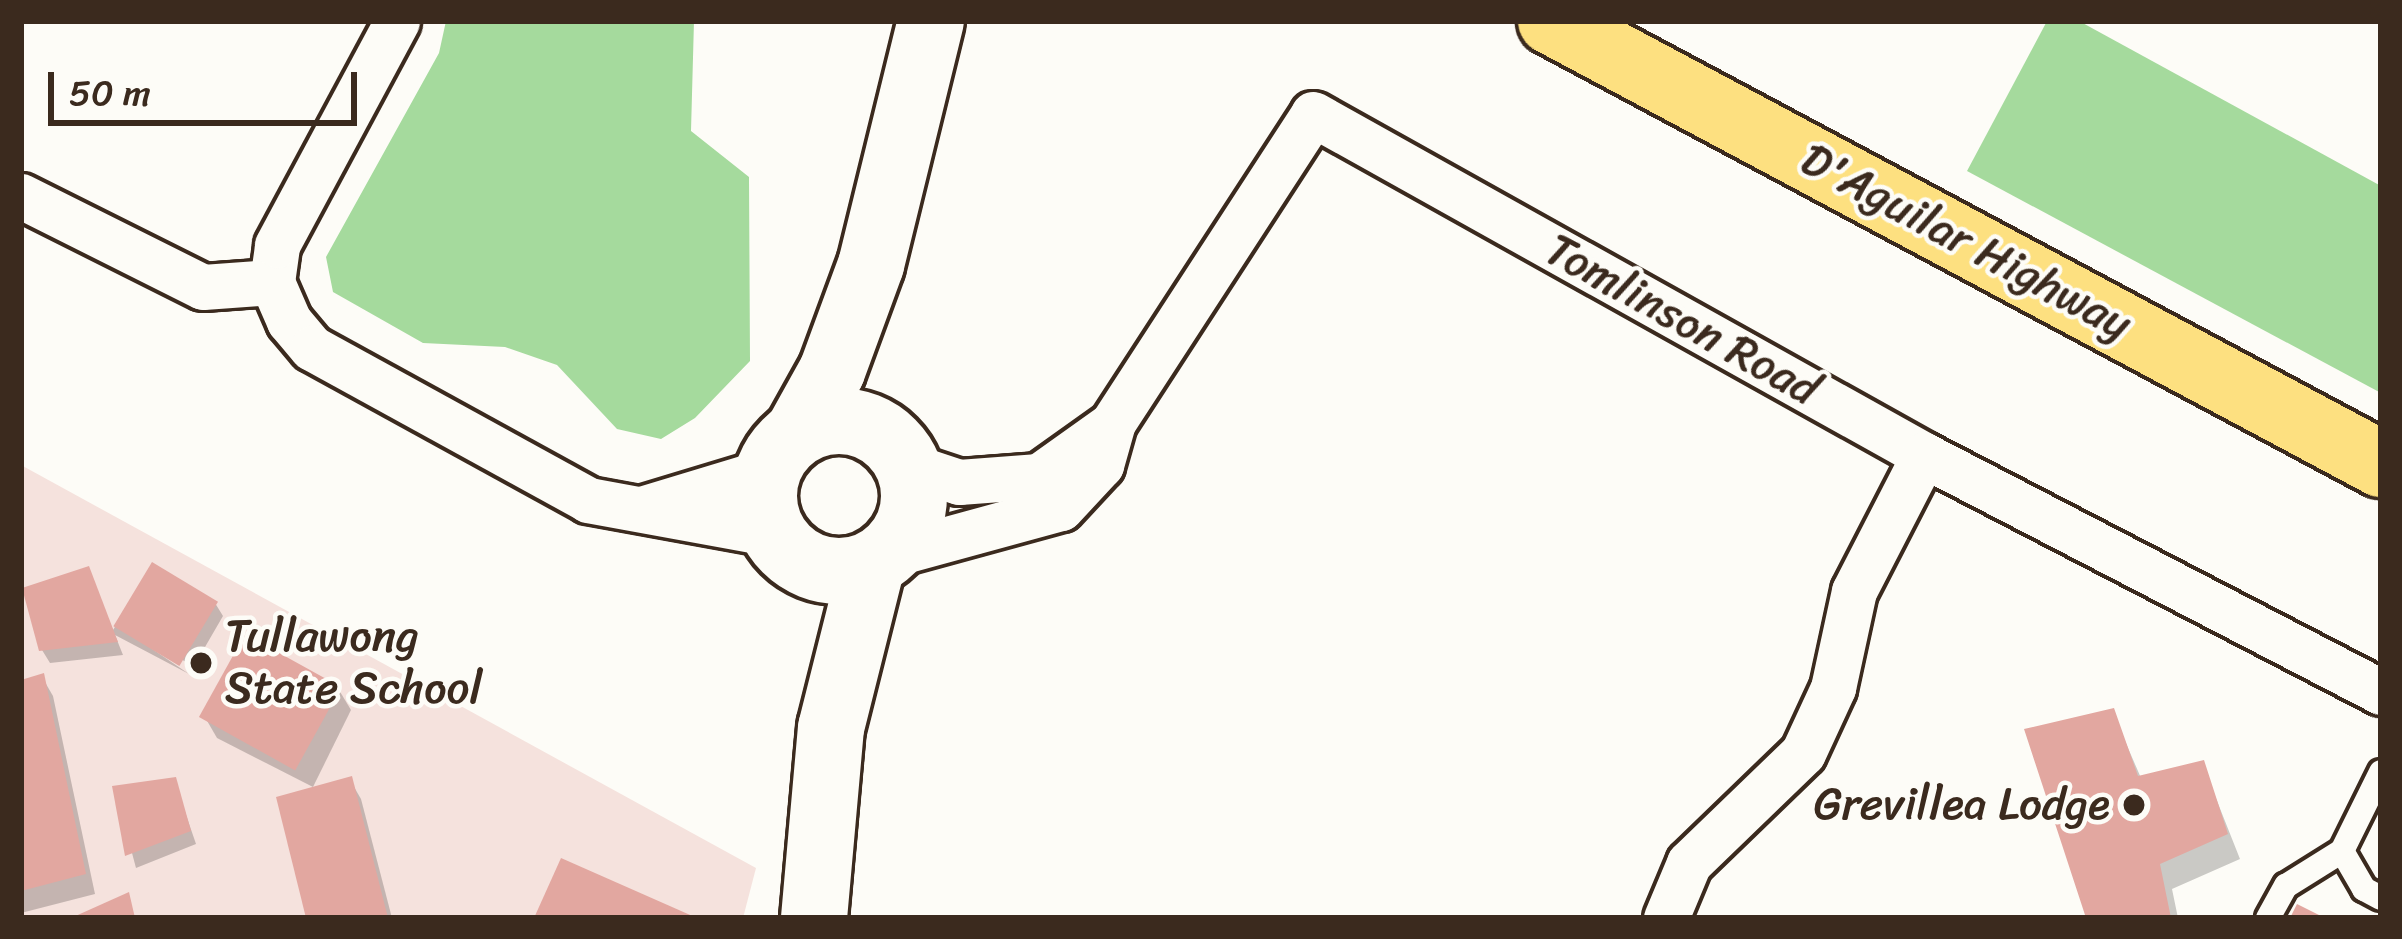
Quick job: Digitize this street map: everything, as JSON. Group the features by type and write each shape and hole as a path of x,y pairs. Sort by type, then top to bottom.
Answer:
{"highway":[{"name":"D'Aguilar Highway","path":"1551,21 2381,464"}],"main road":[{"path":"831,728 813,623 763,503 782,451 832,371 871,265 931,21"},
{"path":"814,918 831,728 878,560 913,514 875,374 871,265"},
{"path":"782,451 847,421 900,454"},
{"path":"779,542 826,571 878,560"}],"street":[{"path":"397,21 277,245 272,282 289,322 312,348 549,482 638,510 779,542"},
{"name":"Tomlinson Road","path":"878,560 1061,508 1101,465 1112,424 1313,114 1924,455 2381,692"},
{"path":"21,196 203,287 272,282"},
{"name":"Tomlinson Road","path":"900,454 958,482 1040,476 1112,424"},
{"path":"638,510 782,451"},
{"path":"1666,918 1689,863 1803,753 1833,688 1854,591 1924,455"}],"lane":[{"path":"2268,918 2286,886 2342,851 2381,772"},
{"path":"2342,851 2373,893 2369,918"}],"shaded area":[{"name":"Tullawong State School","path":"21,465 756,868 743,918 21,918"}],"green space":[{"path":"446,21 694,21 691,131 749,177 750,361 695,418 661,439 617,429 557,365 505,347 423,343 333,292 326,257 439,53"},
{"path":"2047,21 2079,21 2381,186 2381,393 1967,171"}],"building":[{"path":"152,562 218,602 179,666 113,626"},
{"path":"89,566 118,642 39,651 22,588"},
{"path":"245,634 341,687 295,770 199,717"},
{"path":"44,673 86,874 21,891 21,680"},
{"name":"Grevillea Lodge","path":"2114,708 2138,776 2204,760 2228,834 2160,864 2171,918 2086,918 2024,729"},
{"path":"352,776 388,918 306,918 276,797"},
{"path":"176,777 191,831 125,856 112,786"},
{"path":"561,858 697,918 534,918"},
{"path":"129,892 135,918 71,918"},
{"path":"2297,904 2325,918 2290,918"}],"place":[{"name":"Tullawong State School","path":"201,663"},
{"name":"Grevillea Lodge","path":"2134,805"}]}
